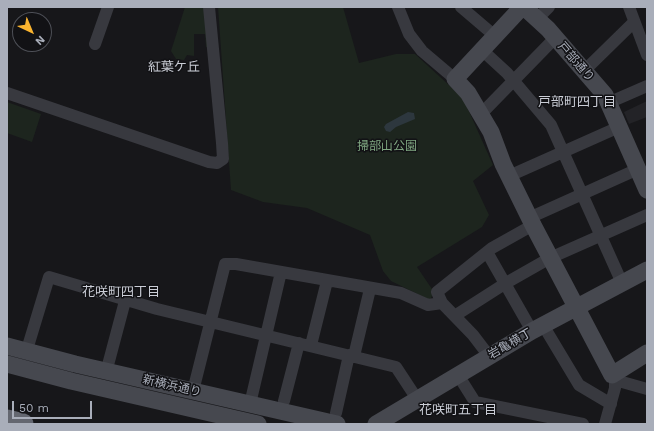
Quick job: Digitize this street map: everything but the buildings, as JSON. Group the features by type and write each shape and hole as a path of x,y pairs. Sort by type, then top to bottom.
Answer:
{"highway":[{"path":"7,420 23,424"}],"street":[{"path":"95,44 108,7"},
{"path":"7,94 209,162 217,163 223,159 208,7"},
{"path":"398,7 409,34 422,51 468,93 481,114 531,222 575,308 614,378 611,404 605,424"},
{"path":"461,7 495,36"},
{"path":"454,79 523,7"},
{"name":"戸部通り","path":"523,7 555,38 605,95 647,190"},
{"path":"537,19 549,7"},
{"path":"629,7 647,55"},
{"path":"584,71 634,22"},
{"path":"481,114 555,38"},
{"path":"482,50 513,80 551,125 622,283"},
{"path":"608,103 647,86"},
{"path":"509,176 620,127"},
{"path":"489,356 456,315 442,303 438,292 487,252 531,222 582,194 638,169"},
{"path":"456,315 506,283 550,258 647,215"},
{"path":"487,252 537,328 579,385 611,404"},
{"path":"193,391 225,264 236,264 401,293 428,305 442,303"},
{"name":"岩亀横丁","path":"376,424 537,328 647,270"},
{"path":"250,404 281,272"},
{"path":"29,343 49,277 125,301 299,342 396,367 417,399"},
{"path":"311,345 327,281"},
{"path":"337,419 370,288"},
{"path":"108,365 125,301"},
{"path":"7,337 108,365 158,377 168,385"},
{"path":"284,401 299,342"},
{"name":"新横浜通り","path":"7,346 250,404 337,419"},
{"path":"614,378 647,353"},
{"name":"新横浜通り","path":"7,364 258,424"},
{"path":"458,375 475,402 583,424"},
{"path":"614,378 647,389"}],"shaded area":[{"path":"647,101 647,117 629,124 624,112"},
{"path":"408,112 414,113 415,119 396,127 390,132 386,131 384,127 386,124"}],"green space":[{"path":"185,7 205,7 208,47 206,47 205,34 194,34 194,56 187,55 184,60 176,59 171,51"},
{"name":"掃部山公園","path":"218,7 343,7 359,63 396,54 415,54 463,98 493,165 473,181 489,215 482,227 417,267 434,292 430,300 391,281 383,271 370,235 307,208 263,202 231,190"},
{"path":"7,102 41,114 32,142 7,133"}],"district":[{"name":"紅葉ケ丘","path":"174,67"},
{"name":"戸部町四丁目","path":"577,102"},
{"name":"花咲町四丁目","path":"121,292"},
{"name":"花咲町五丁目","path":"458,410"}]}
